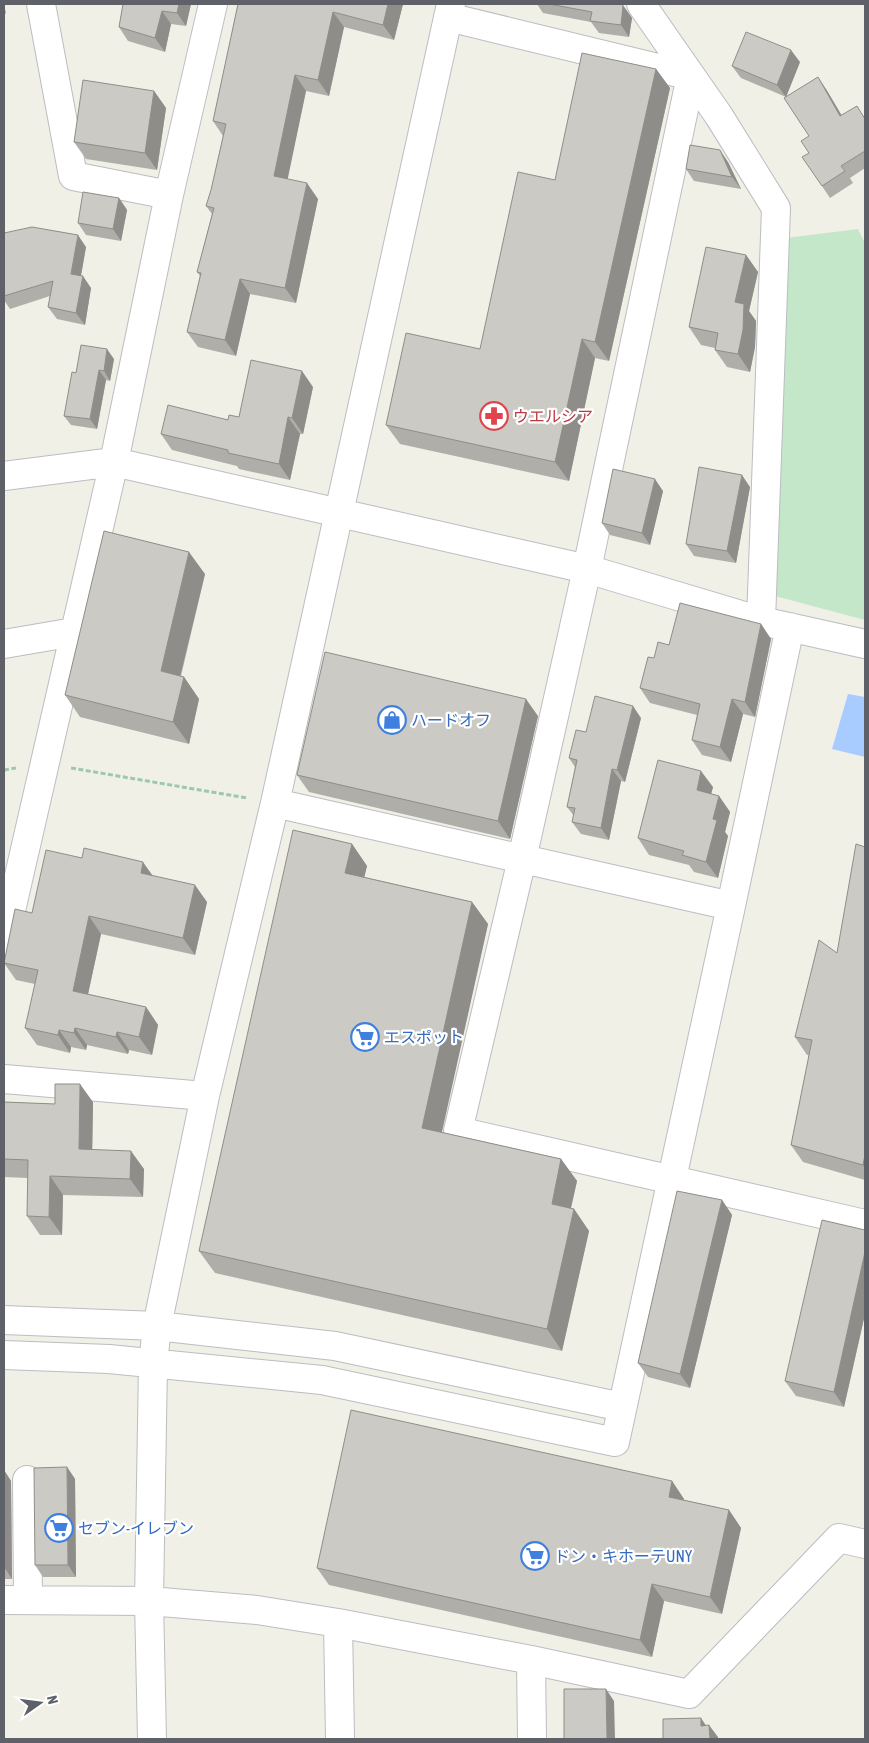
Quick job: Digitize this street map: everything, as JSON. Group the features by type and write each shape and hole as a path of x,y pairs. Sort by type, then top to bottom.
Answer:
{"street":[{"path":"41,4 73,176 169,195"},
{"path":"4,941 11,874 46,763 74,632 114,462 169,195 213,4"},
{"path":"642,4 719,116 776,208 761,621"},
{"path":"152,1739 150,1601 153,1364 157,1326 205,1096 275,803 449,10 691,76"},
{"path":"691,76 587,569 522,859 458,1131 865,1224"},
{"path":"4,476 114,462 587,569 761,621 865,644"},
{"path":"4,1355 109,1359 322,1380 615,1442 790,628"},
{"path":"4,644 74,632"},
{"path":"275,803 731,906"},
{"path":"4,1079 205,1096"},
{"path":"4,1320 157,1326 335,1346 622,1407"},
{"path":"27,1480 16,1600 150,1601 257,1610 338,1623 531,1660 689,1694 839,1538 865,1544"},
{"path":"338,1623 340,1739"},
{"path":"531,1660 532,1739"}],"path":[{"path":"4,770 46,763 275,803"}],"green space":[{"path":"858,229 865,243 865,620 775,596 778,239"}],"water":[{"path":"848,694 865,697 865,757 832,749"}],"building":[{"path":"123,4 179,4 177,13 162,11 155,38 119,27"},
{"path":"238,4 388,4 383,25 333,12 318,80 295,75 274,176 307,183 285,288 240,279 225,340 187,332 201,273 197,272 214,208 206,206 226,124 213,121"},
{"path":"549,4 622,4 621,25 590,21 592,12"},
{"path":"746,32 791,50 777,85 732,66"},
{"path":"582,53 656,69 595,342 582,339 555,462 386,425 406,333 480,349 518,172 555,180"},
{"path":"818,77 840,116 857,106 865,119 865,151 841,166 845,171 822,186 802,157 809,153 801,141 809,136 784,98"},
{"path":"83,80 154,91 145,153 74,142"},
{"path":"690,145 720,150 732,177 686,169"},
{"path":"83,192 119,198 113,229 78,223"},
{"path":"32,227 78,235 71,274 83,276 76,313 48,307 53,281 4,296 4,233"},
{"path":"706,247 746,255 735,302 744,304 743,330 738,354 715,350 718,333 689,327"},
{"path":"81,345 107,349 104,371 99,370 90,419 64,416 72,372 76,373"},
{"path":"251,360 302,371 292,418 288,417 279,464 228,453 228,450 161,434 168,405 228,420 229,415 239,417"},
{"path":"699,467 742,475 727,551 686,544"},
{"path":"613,469 655,479 642,533 602,523"},
{"path":"104,531 189,552 161,671 184,677 173,722 65,695"},
{"path":"680,603 761,624 745,702 732,699 720,747 692,740 700,704 640,688 648,657 654,658 658,642 669,645"},
{"path":"325,652 526,699 498,821 297,775"},
{"path":"595,696 633,706 617,770 612,769 601,828 572,822 575,808 567,807 577,760 569,758 576,730 586,732"},
{"path":"658,760 701,771 697,790 719,796 713,819 717,820 706,862 682,855 684,851 638,838"},
{"name":"エスポット","path":"293,830 352,844 345,873 472,902 422,1128 561,1159 552,1204 574,1209 547,1329 199,1251"},
{"path":"856,844 865,847 865,1155 863,1165 791,1145 812,1040 795,1037 819,940 837,953"},
{"path":"84,848 143,862 141,873 195,885 183,938 89,916 73,991 146,1007 139,1037 117,1032 116,1037 75,1028 74,1033 59,1030 58,1035 25,1028 38,970 4,963 15,909 32,913 46,850 82,858"},
{"path":"55,1084 80,1084 79,1149 131,1151 130,1179 50,1176 49,1217 27,1216 28,1160 4,1159 4,1102 55,1104"},
{"path":"677,1191 722,1200 680,1374 638,1363"},
{"path":"822,1220 865,1230 865,1252 834,1392 785,1381"},
{"name":"ドン・キホーテUNY","path":"351,1410 672,1481 669,1497 729,1510 710,1597 652,1584 640,1640 317,1568"},
{"name":"セブン-イレブン","path":"67,1467 68,1565 35,1565 34,1468"},
{"path":"564,1689 606,1689 607,1739 564,1739"},
{"path":"701,1718 701,1726 709,1725 710,1739 663,1739 663,1719"}],"place":[{"name":"ウエルシア","path":"494,416"},
{"name":"ハードオフ","path":"392,720"},
{"name":"エスポット","path":"365,1037"},
{"name":"セブン-イレブン","path":"59,1528"},
{"name":"ドン・キホーテUNY","path":"535,1556"}]}
